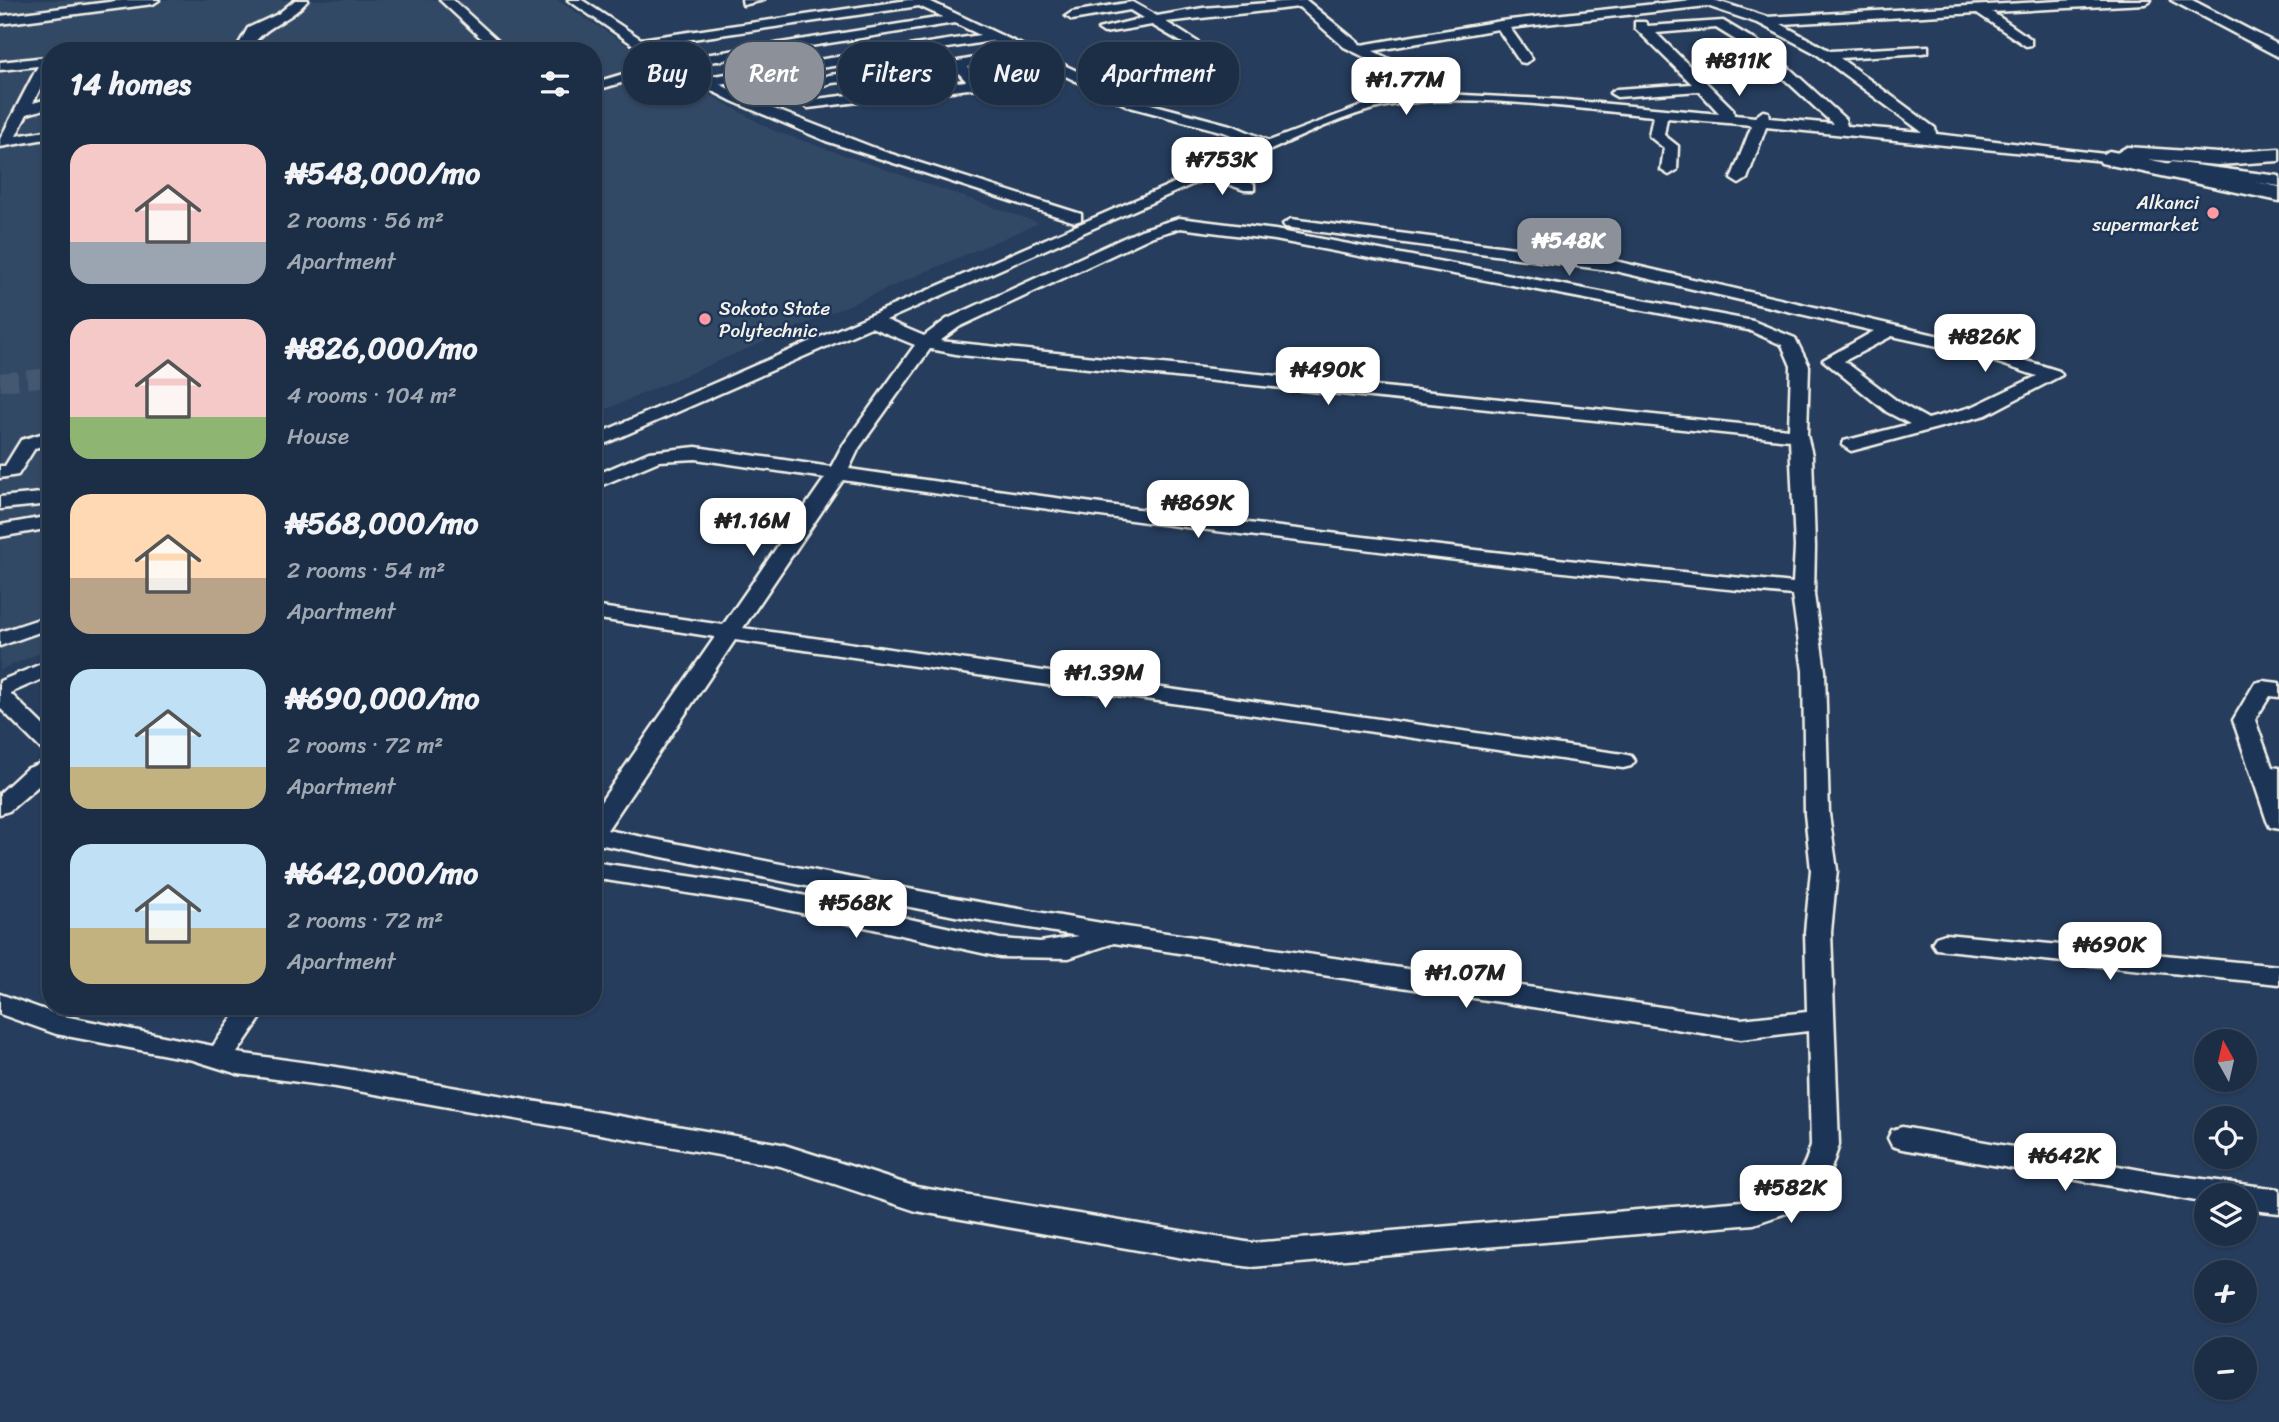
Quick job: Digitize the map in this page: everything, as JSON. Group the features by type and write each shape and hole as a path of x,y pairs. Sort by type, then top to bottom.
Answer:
{"highway":[{"path":"2118,155 2279,194"}],"main road":[{"path":"2179,0 2279,52"},
{"path":"2188,0 2279,46"},
{"path":"2118,155 2218,159 2279,155"}],"street":[{"path":"0,20 153,0"},
{"path":"247,42 253,31 283,17 302,0"},
{"path":"446,0 493,42"},
{"path":"574,0 639,42"},
{"path":"1765,21 2144,0"},
{"path":"648,42 919,1 1002,42"},
{"path":"1104,29 1203,12 1300,1 1349,44 1441,90"},
{"path":"1359,49 1501,25 1708,2 1765,21 1828,55 1928,134"},
{"path":"1072,16 1132,6 1188,42"},
{"path":"1979,9 2026,42"},
{"path":"1625,10 1704,87 1726,115"},
{"path":"711,58 957,19"},
{"path":"1646,30 1718,24 1760,49 1840,126"},
{"path":"1501,25 1525,59"},
{"path":"711,81 991,37"},
{"path":"1828,55 1923,49"},
{"path":"0,66 42,62"},
{"path":"824,81 970,63"},
{"path":"824,102 977,84 958,65"},
{"path":"3,143 42,71"},
{"path":"1064,71 1135,104 1229,129 1262,142"},
{"path":"1402,92 1409,74"},
{"path":"602,84 623,78"},
{"path":"1617,93 1704,87"},
{"path":"602,426 1075,217 1183,176 1351,104 1402,92 1441,90 1537,95 2279,173"},
{"path":"602,439 1342,116 1399,100 1479,98 1661,113 1726,115"},
{"path":"0,114 21,113 42,105"},
{"path":"756,105 898,163 1075,217"},
{"path":"1661,113 1656,136 1671,146 1669,170"},
{"path":"1739,178 1762,119"},
{"path":"3,143 42,136"},
{"path":"2118,155 2279,181"},
{"path":"1209,172 1249,187"},
{"path":"1146,202 1615,266 1970,348 2053,375 1979,411 1851,446"},
{"path":"0,1004 56,1024 195,1050 237,1064 336,1077 781,1155 916,1199 1189,1248 1252,1255 1681,1220 1776,1207 1796,1198 1810,1182 1825,1144 1818,932 1824,870 1816,814 1814,671 1803,590 1805,547 1802,455 1798,435 1802,391 1795,351 1779,336 1753,326 1275,235 1180,223 1147,233 953,323 926,343 850,448 839,471 602,821"},
{"path":"872,321 926,343 961,350 1798,435"},
{"path":"1890,330 1832,359 1894,408 1926,425"},
{"path":"0,472 11,471 28,444 42,440"},
{"path":"602,479 646,459 674,453 839,471 991,495 1645,575 1803,590"},
{"path":"0,503 42,499"},
{"path":"0,531 42,527"},
{"path":"602,613 1009,675 1623,761"},
{"path":"0,639 42,624"},
{"path":"0,689 42,671"},
{"path":"2279,690 2263,688 2244,720 2271,775 2279,821"},
{"path":"0,695 42,733"},
{"path":"0,806 34,774 42,770"},
{"path":"602,836 766,866 956,907 1071,924 1113,934 1741,1029 1820,1020"},
{"path":"602,871 770,897 1000,948 1040,951 1069,948 1113,934"},
{"path":"1945,943 2279,975"},
{"path":"219,1058 250,1015"},
{"path":"1902,1138 2194,1190"},
{"path":"2257,1198 2279,1201"}],"shaded area":[{"name":"Sokoto State Polytechnic","path":"0,0 557,0 623,43 623,105 711,105 711,95 772,130 1039,223 602,411 602,42 42,42 42,652 0,670"}],"tunnel":[{"path":"0,382 42,378"}],"place":[{"name":"Alkanci supermarket","path":"2213,213"},
{"name":"Sokoto State Polytechnic","path":"705,319"}]}
